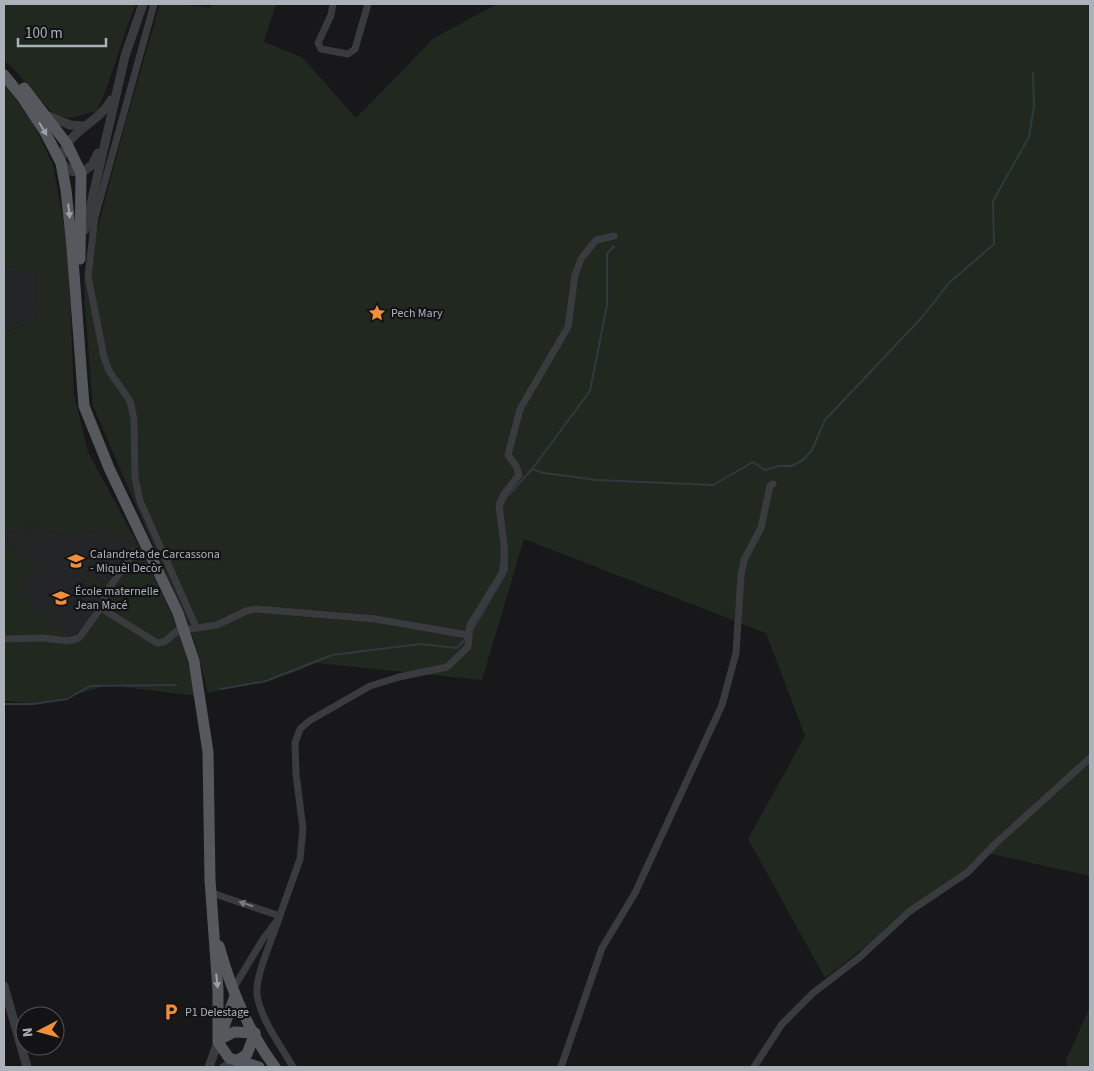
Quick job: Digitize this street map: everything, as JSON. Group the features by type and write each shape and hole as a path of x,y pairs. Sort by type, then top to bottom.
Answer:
{"main road":[{"path":"4,69 48,116 67,144 81,173 77,318"},
{"path":"4,75 22,97 45,132 61,163 70,221 84,406 109,468 178,613 197,673 206,734 210,880 218,990 218,1042 224,1054 238,1062 259,1067"},
{"path":"210,880 218,946 233,993 241,1012 275,1067"},
{"path":"218,1042 230,1014 233,993"},
{"path":"218,1042 234,1032 255,1033"},
{"path":"238,1062 247,1054 255,1033"}],"street":[{"path":"79,270 86,219 118,86 135,21 143,4"},
{"path":"154,4 95,217 88,264 104,357 116,382 130,400 134,419 135,478 140,502 196,627"},
{"path":"333,4 331,15 318,43 321,49 348,54 355,49 368,4"},
{"path":"106,137 92,165 81,173 71,171 61,163 67,144 84,126 100,116 118,86"},
{"path":"48,116 70,125 84,126"},
{"path":"293,1067 264,1014 257,994 259,978 300,859 303,829 296,774 295,743 300,730 309,722 370,686 399,677 447,667 468,648 470,625 491,594 504,562 499,505 504,494 519,475 516,466 508,455 520,408 568,327 575,275 581,259 596,240 614,236"},
{"path":"561,1067 602,948 635,893 722,705 736,653 741,576 744,560 761,528 770,486 773,484"},
{"path":"4,639 43,638 68,640 79,638 101,608 107,591 134,552"},
{"path":"149,552 154,555 162,554"},
{"path":"159,572 162,554"},
{"path":"101,608 157,643 164,642 176,631 216,625 246,610 256,609 375,619 468,635"},
{"path":"754,1067 782,1024 813,992 860,958 910,911 968,872 1002,837 1090,758"},
{"path":"212,893 280,917"},
{"path":"233,993 263,939 280,917"},
{"path":"4,986 27,1067"},
{"path":"209,1067 218,1042"},
{"path":"224,1067 238,1062"}],"shaded area":[{"path":"4,4 136,4 97,111 71,118 54,115 4,60"},
{"path":"160,4 183,4 210,8 212,4 276,4 264,42 302,57 356,118 434,38 497,4 1090,4 1090,876 987,853 825,978 748,839 805,736 766,633 524,539 482,680 316,663 290,674 208,693 195,642 93,406 85,308 84,280 125,125"},
{"path":"4,83 33,124 53,165 68,248 74,395 88,452 148,563 182,637 196,696 108,685 43,704 4,701 4,535 13,549 37,567 18,590 70,636 77,635 96,608 95,595 84,579 89,575 102,581 109,580 130,549 129,543 109,527 95,532 65,535 33,527 4,533 4,333 36,319 37,273 4,265"},
{"path":"4,265 37,272 36,319 4,333"},
{"name":"Calandreta de Carcassona - Miquèl Decòr","path":"33,527 65,535 95,532 109,527 129,543 130,549 127,555 109,580 103,581 89,575 84,579 94,590 98,605 93,615 76,635 70,636 17,590 37,567 13,549 4,533"},
{"path":"1090,1007 1090,1067 1068,1067 1066,1060"}],"waterway":[{"path":"532,469 544,473 597,480 713,485 753,462 765,470 779,466 792,466 803,460 812,450 825,420 924,315 949,283 994,244 993,201 1029,137 1034,107 1033,73"},
{"path":"502,507 505,499 532,469 590,391 607,305 607,254 614,246"},
{"path":"473,629 507,571 507,546"},
{"path":"221,689 266,681 332,655 420,644 457,648 467,637"},
{"path":"4,704 33,704 67,699 90,686 176,685"}],"place":[{"name":"Pech Mary","path":"377,313"},
{"name":"Calandreta de Carcassona - Miquèl Decòr","path":"76,561"},
{"name":"École maternelle Jean Macé","path":"61,598"},
{"name":"P1 Delestage","path":"171,1012"}]}
